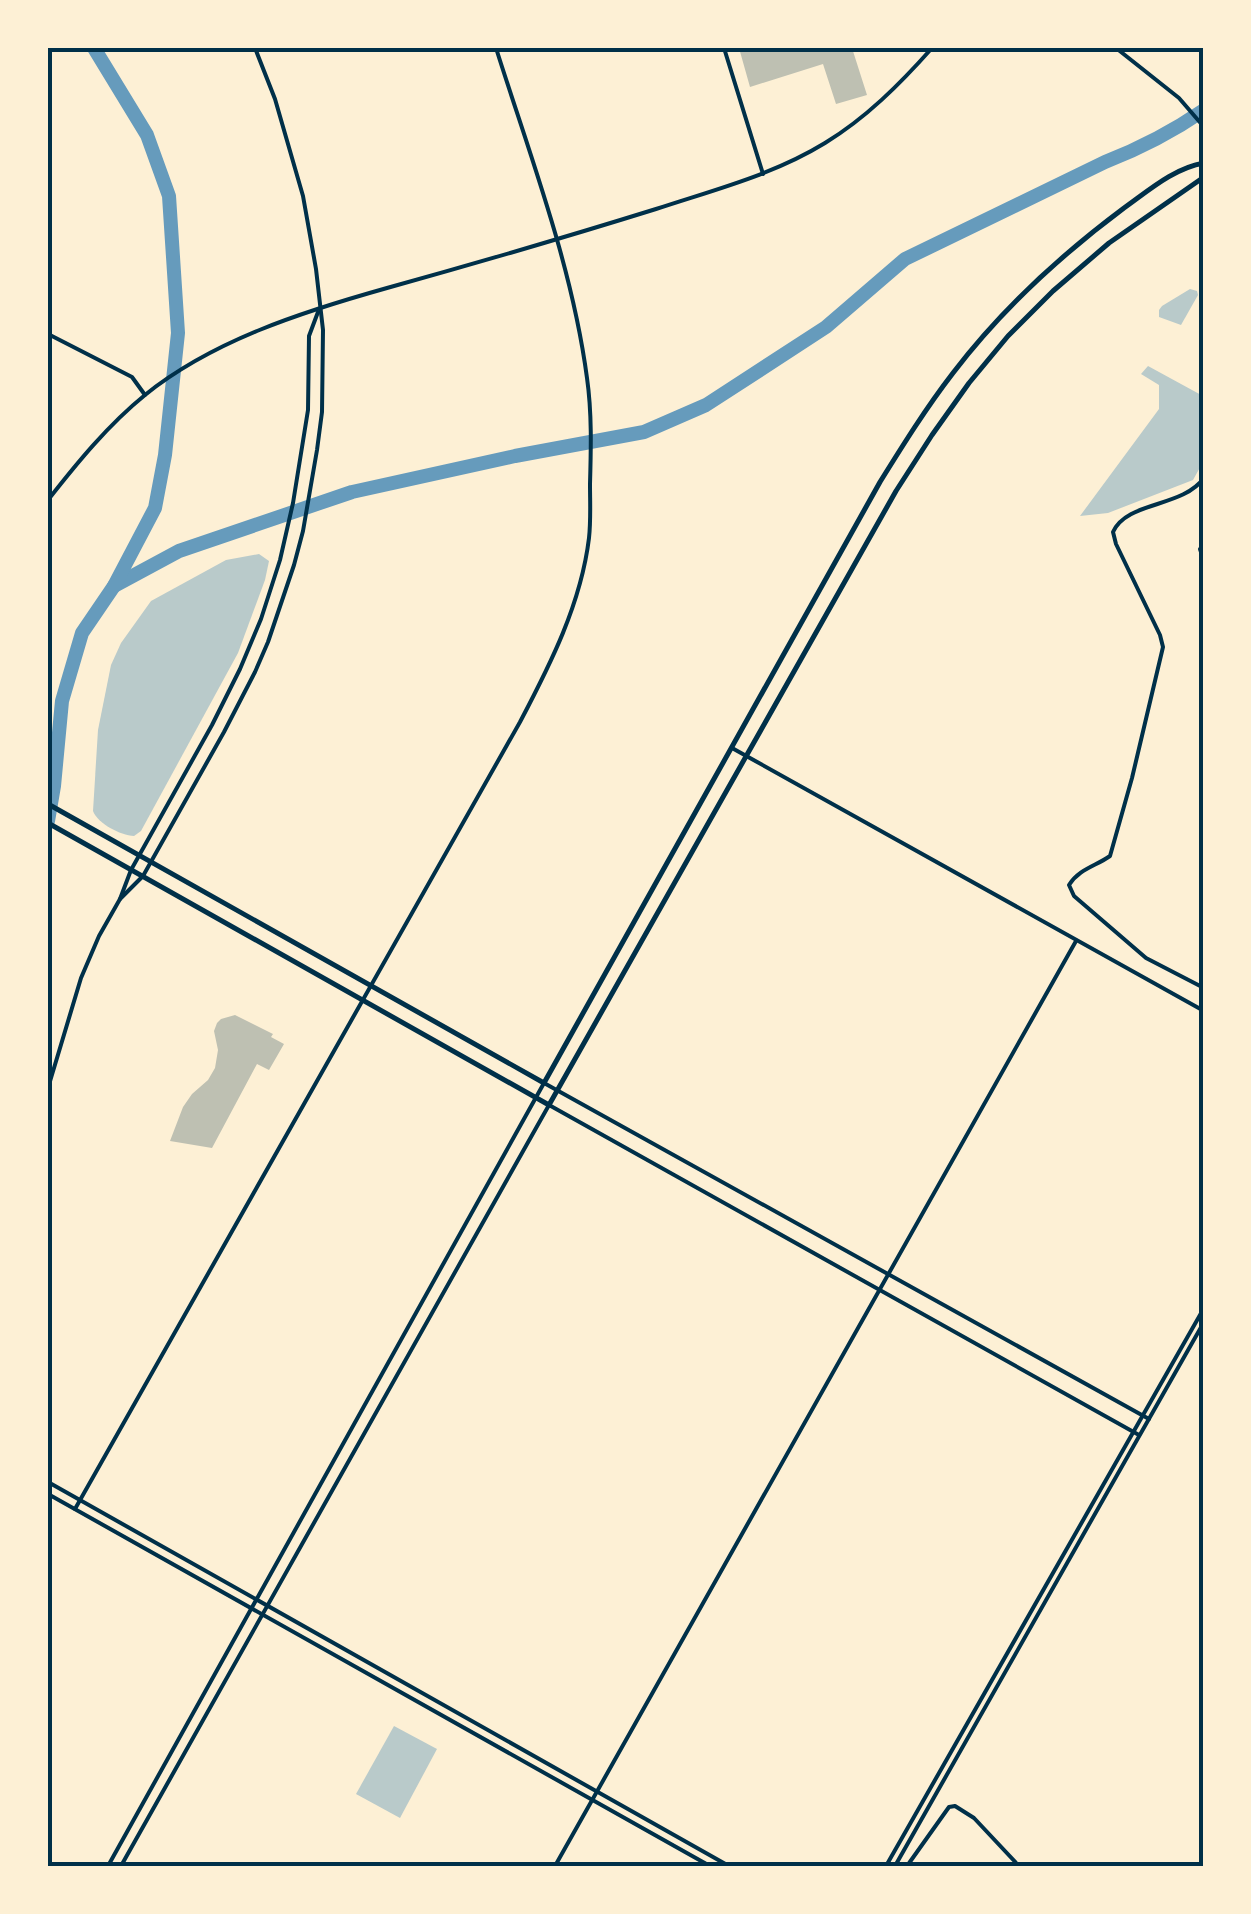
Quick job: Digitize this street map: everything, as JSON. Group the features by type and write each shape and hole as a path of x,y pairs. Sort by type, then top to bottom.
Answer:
{"main road":[{"path":"48,804 544,1084 880,482 954,371 1028,289 1097,228 1188,166 1204,164"},
{"path":"48,823 549,1106 896,491 932,434 1008,336 1053,291 1109,243 1204,176"}],"street":[{"path":"120,899 143,876 255,672 272,632 303,531 310,493 322,412 324,330 304,196 256,48"},
{"path":"74,1509 520,722 560,640 574,601 588,538 591,436 587,378 556,240 496,48"},
{"path":"724,48 763,174"},
{"path":"48,500 92,447 145,395 206,356 320,307 556,240 763,174 845,130 885,97 932,48"},
{"path":"1116,48 1161,82 1203,126"},
{"path":"48,1088 81,978 99,936 131,870 190,768 261,619 293,502 308,410 309,336 320,307"},
{"path":"48,334 132,377 145,395"},
{"path":"1204,478 1190,493 1122,518 1113,532 1163,647 1117,840 1110,856 1087,868 1070,885 1074,896 1146,958 1204,988"},
{"path":"1204,544 1200,549 1204,561"},
{"path":"732,748 1204,1011"},
{"path":"555,1866 1076,940"},
{"path":"108,1866 544,1084 1146,1417"},
{"path":"121,1866 549,1106 1136,1433"},
{"path":"1146,1417 1204,1308"},
{"path":"886,1866 1204,1322"},
{"path":"895,1866 1136,1433"},
{"path":"48,1482 729,1866"},
{"path":"48,1494 710,1866"},
{"path":"907,1866 949,1807 956,1806 974,1818 1019,1866"}],"shaded area":[{"path":"1190,289 1198,295 1181,325 1159,317 1162,306"},
{"path":"1148,366 1203,396 1203,462 1193,480 1108,513 1080,516 1159,409 1159,385 1141,374"},
{"path":"259,554 269,561 265,580 238,653 141,831 134,836 110,828 93,811 98,730 111,665 121,643 151,601 226,560"},
{"path":"394,1726 437,1749 400,1818 356,1794"}],"building":[{"path":"739,48 852,48 867,95 836,104 823,64 750,87"},
{"path":"235,1015 273,1034 271,1037 284,1044 269,1070 257,1064 212,1148 170,1141 183,1107 215,1068 217,1023"}],"waterway":[{"path":"48,821 62,701 82,633 114,586 155,508 165,455 178,333 169,196 147,135 94,48"},
{"path":"114,586 179,551 352,492 644,432 706,405 826,327 905,259 1144,145 1204,110"}]}
